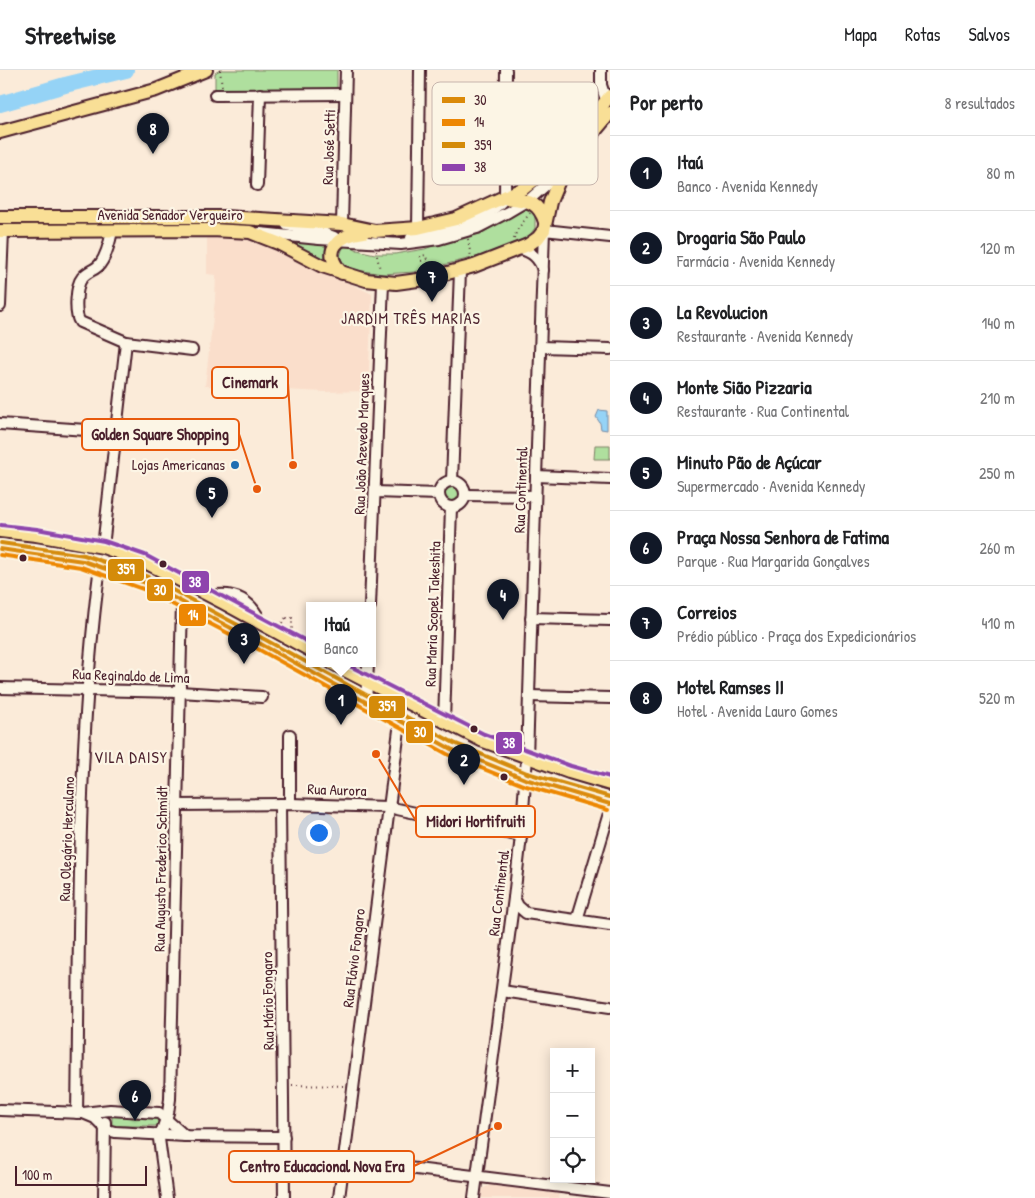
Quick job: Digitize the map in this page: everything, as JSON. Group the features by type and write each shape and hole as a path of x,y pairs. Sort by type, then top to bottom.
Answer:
{"main road":[{"path":"0,132 156,90 206,70"},
{"name":"Avenida Senador Vergueiro","path":"598,115 609,103"},
{"name":"Avenida Senador Vergueiro","path":"598,119 609,103"},
{"name":"Avenida Senador Vergueiro","path":"0,217 252,218 342,224 376,239 456,219 505,198 528,185"},
{"path":"250,232 265,237 322,266 342,273 383,282 404,282 460,271 515,251 536,240 545,226 550,202 557,185"},
{"path":"505,198 531,203 540,210 545,226"},
{"name":"Avenida Senador Vergueiro","path":"1,231 212,230 250,232"},
{"path":"342,273 333,260 334,249 340,240 350,234 376,239"},
{"path":"0,531 36,535 103,547 151,564 306,648"},
{"path":"0,550 64,557 100,566 146,583 464,755 525,779 610,804"},
{"path":"340,667 476,737 569,772 610,784"}],"street":[{"name":"Rua José Setti","path":"342,224 346,70"},
{"path":"418,228 420,70"},
{"path":"601,70 601,85 609,103"},
{"path":"257,185 260,94"},
{"path":"219,95 346,94"},
{"path":"504,185 505,198"},
{"name":"Avenida Senador Vergueiro","path":"376,239 401,244 421,242 466,232 531,203 547,185"},
{"name":"Avenida Senador Vergueiro","path":"376,239 408,239 454,226 491,211 505,198"},
{"name":"Avenida Senador Vergueiro","path":"252,218 320,232 340,240"},
{"path":"545,226 610,237"},
{"name":"Rua Continental","path":"474,1198 522,836 527,757 545,226"},
{"path":"0,306 1,231"},
{"path":"112,231 101,263 84,275 78,284 77,319 82,325 126,342 192,350"},
{"name":"Avenida Senador Vergueiro","path":"250,232 340,240"},
{"path":"515,251 530,252 536,257 544,273"},
{"path":"452,481 460,271"},
{"name":"Rua João Azevedo Marques","path":"370,602 383,282"},
{"path":"103,547 126,342"},
{"path":"542,347 610,349"},
{"path":"0,424 115,432 181,439"},
{"path":"536,476 610,479"},
{"path":"452,481 460,484 465,494 464,499 459,505 451,507 444,504 439,498 439,494 444,483 452,481"},
{"path":"375,492 439,494"},
{"path":"465,494 535,496"},
{"name":"Rua Maria Scopel Takeshita","path":"444,722 451,507"},
{"name":"Rua Olegário Herculano","path":"80,1113 82,818 88,690 100,566"},
{"name":"Rua Augusto Frederico Schmidt","path":"160,1135 167,1118 170,1099 182,602"},
{"path":"531,618 610,620"},
{"path":"366,702 368,667"},
{"name":"Rua Reginaldo de Lima","path":"0,688 179,692 262,697"},
{"path":"529,696 610,698"},
{"name":"Rua Flávio Fongaro","path":"339,1198 400,722"},
{"name":"Rua Mário Fongaro","path":"284,1198 285,804 290,735"},
{"name":"Rua Aurora","path":"178,805 285,804 388,807 522,836"},
{"path":"577,920 610,810"},
{"path":"514,898 518,906 526,913 610,925"},
{"path":"511,924 526,913"},
{"path":"502,992 610,1007"},
{"path":"0,1110 80,1113 110,1110 159,1113 167,1118 184,1136"},
{"path":"104,1198 104,1127 106,1116 110,1110"},
{"path":"80,1113 95,1118 104,1127 115,1132 184,1136 284,1138"},
{"path":"160,1135 167,1198"},
{"path":"344,1160 610,1193"}],"path":[{"path":"219,95 220,70"},
{"path":"515,251 515,234 531,203"},
{"path":"466,232 474,266"},
{"path":"376,239 383,282"},
{"path":"279,627 287,616 287,618 292,618 292,634"},
{"path":"289,1084 344,1086"}],"shaded area":[{"path":"207,235 249,240 309,264 372,294 368,391 325,392 205,386 216,275 207,274"},
{"path":"490,1185 559,1194 558,1198 480,1198 482,1189"}],"green space":[{"path":"220,70 337,70 337,90 215,90 215,73"},
{"path":"523,208 529,208 535,215 535,228 529,236 480,256 414,272 383,274 350,269 344,265 340,256 343,247 349,244 357,250 375,254 395,254 425,249 452,238 481,234"},
{"path":"276,238 326,241 324,263"},
{"path":"595,445 610,445 610,459 594,459"},
{"path":"452,484 459,487 462,494 459,501 452,504 445,501 442,494 445,487"},
{"path":"112,1116 158,1116 158,1126 112,1126"}],"water":[{"path":"599,410 607,411 607,430 601,429 596,417"}],"waterway":[{"path":"0,104 126,70"}],"transit line":[{"name":"38","path":"1,525 37,529 104,541 145,555 306,641"},
{"name":"359","path":"1,543 84,555 148,577 306,662"},
{"name":"30","path":"0,549 83,561 146,583 451,749 525,779 610,804"},
{"name":"14","path":"0,555 81,567 143,589 247,643 449,755 523,785 608,810"},
{"name":"359","path":"315,667 454,743 527,773 610,797"},
{"name":"38","path":"352,667 484,734 571,766 610,777"}],"place":[{"name":"Motel Ramses II","path":"153,154"},
{"name":"Correios","path":"432,302"},
{"name":"Lojas Americanas","path":"235,465"},
{"name":"Cinemark","path":"293,465"},
{"name":"Golden Square Shopping","path":"257,489"},
{"name":"Minuto Pão de Açúcar","path":"212,518"},
{"name":"Monte Sião Pizzaria","path":"503,620"},
{"name":"La Revolucion","path":"244,664"},
{"name":"Itaú","path":"341,725"},
{"name":"Midori Hortifruiti","path":"376,754"},
{"name":"Drogaria São Paulo","path":"464,785"},
{"name":"Praça Nossa Senhora de Fatima","path":"135,1121"},
{"name":"Centro Educacional Nova Era","path":"498,1126"}],"district":[{"name":"JARDIM TRÊS MARIAS","path":"411,318"},
{"name":"VILA DAISY","path":"131,757"}]}
